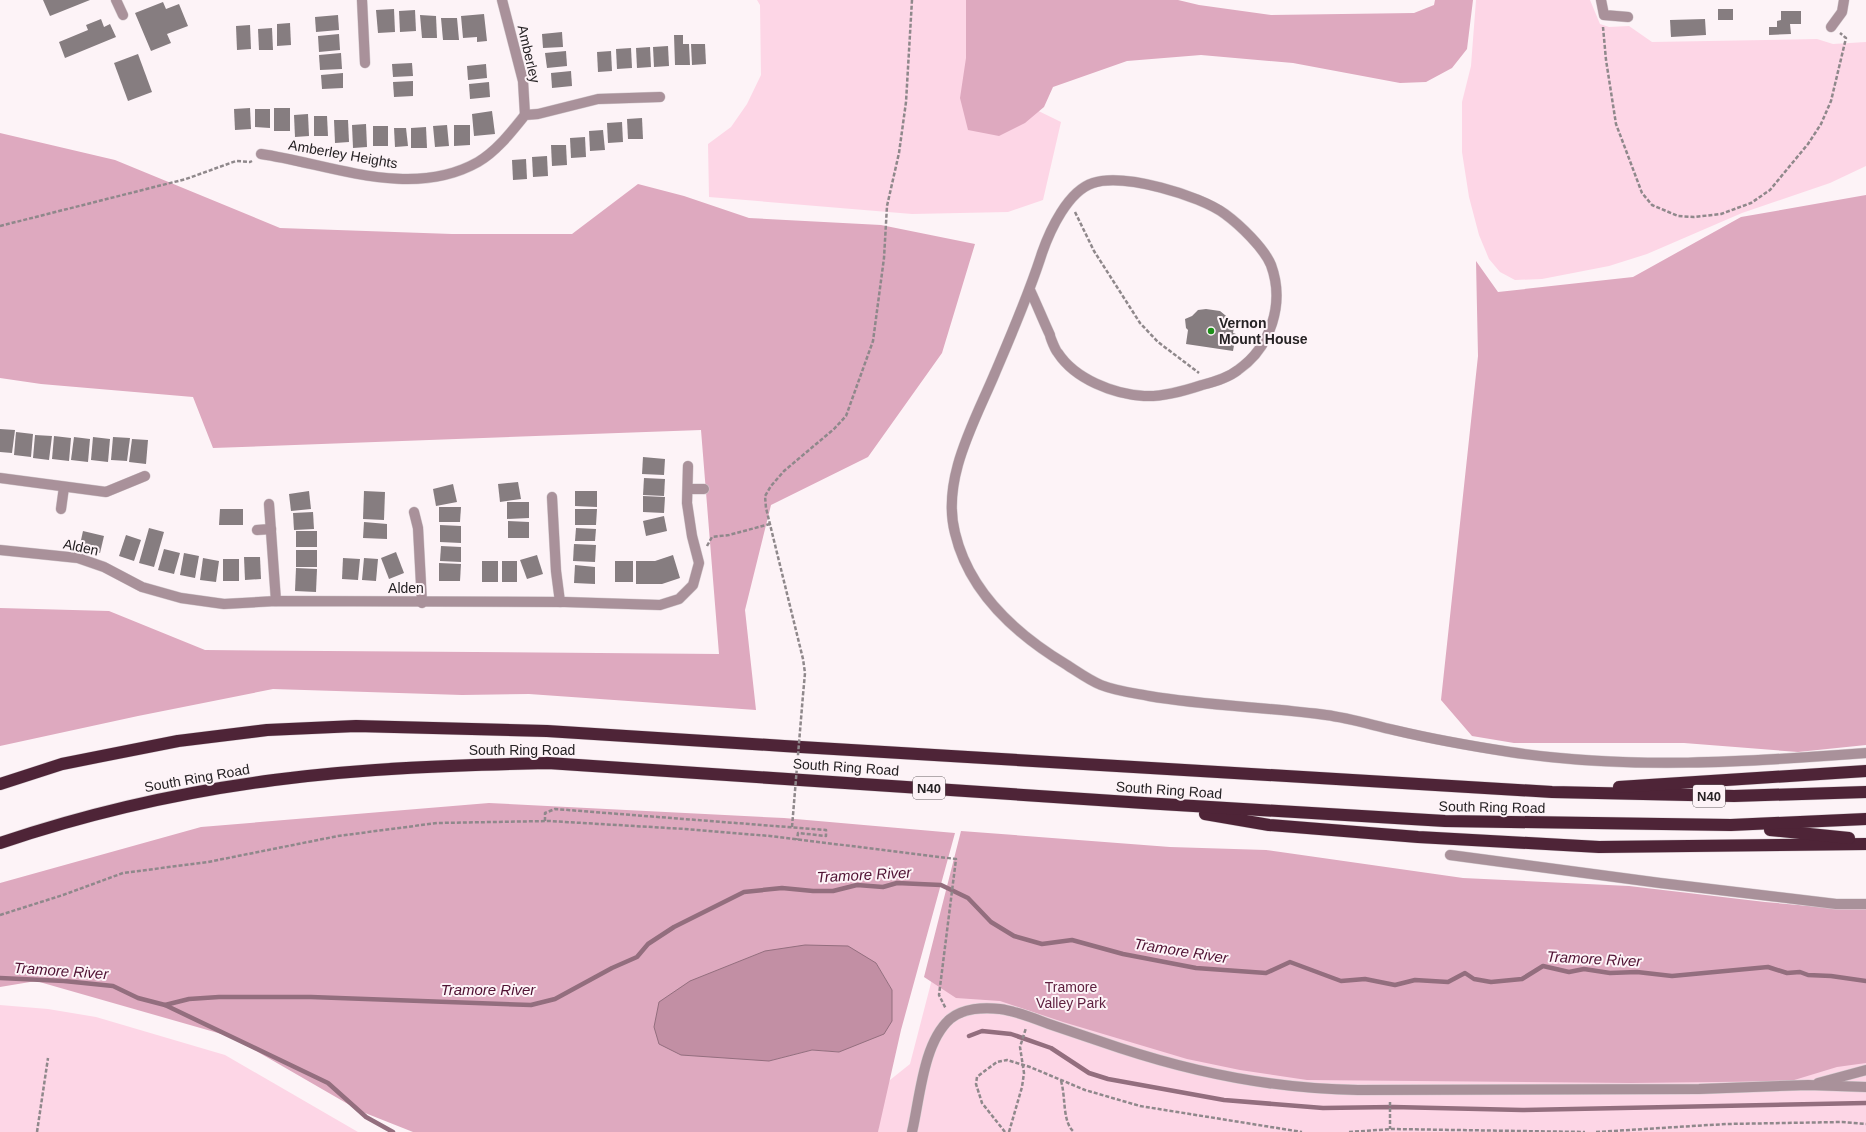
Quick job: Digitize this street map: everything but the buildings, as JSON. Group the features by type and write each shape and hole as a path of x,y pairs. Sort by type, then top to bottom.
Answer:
{"highway":[{"name":"South Ring Road","path":"0,784 62,764 178,740 266,730 356,726 547,731 1552,792 1734,796 1866,792"},
{"name":"South Ring Road","path":"0,843 101,812 197,792 273,780 329,774 462,765 548,763 1144,803 1445,821 1731,826 1866,819"},
{"path":"1552,792 1724,779 1866,771"},
{"path":"1144,803 1269,824 1418,837 1599,847 1866,844"},
{"path":"1731,826 1866,840"}],"street":[{"path":"116,0 123,15"},
{"path":"362,0 365,63"},
{"name":"Amberley","path":"502,0 523,81 525,115"},
{"path":"1601,0 1604,15 1628,17"},
{"path":"1831,27 1842,12 1844,0"},
{"path":"525,115 538,114 598,99 660,98"},
{"name":"Amberley Heights","path":"261,154 379,177 414,179 444,176 478,162 507,138 525,115"},
{"path":"1030,290 1057,353 1074,370 1093,382 1119,392 1147,396 1180,392 1216,381 1240,369 1264,344 1276,317 1277,287 1269,260 1251,238 1224,214 1199,200 1135,182 1109,180 1088,184 1070,200 1059,216 1044,246 1030,290 963,449 956,478 952,513 954,530 963,559 976,582 993,606 1025,638 1061,662 1099,684 1128,692 1192,703 1270,708 1333,715 1444,741 1514,753 1603,761 1686,762 1866,753"},
{"name":"Alden","path":"0,550 78,558 104,567 142,587 181,598 224,604 276,601 560,602 660,605 679,599 693,585 699,563 692,536 687,503 688,466"},
{"path":"0,478 64,488 106,492 145,476"},
{"path":"61,509 64,488"},
{"path":"688,489 704,489"},
{"path":"552,497 556,571 560,602"},
{"path":"269,504 276,601"},
{"path":"414,512 418,528 422,602"},
{"path":"257,530 271,529"},
{"path":"1450,855 1660,884 1836,904 1866,904"},
{"path":"912,1132 929,1054 941,1029 951,1019 971,1010 985,1008 1001,1009 1035,1019 1151,1058 1188,1068 1265,1082 1324,1089 1699,1089 1808,1085 1866,1087"},
{"path":"1808,1085 1866,1070"}],"path":[{"path":"792,827 805,673 803,659 770,524 765,496 771,486 784,471 816,445 846,416 873,341 884,258 887,206 899,153 906,102 912,0"},
{"path":"1604,15 1603,27 1606,60 1616,124 1642,193 1652,205 1678,216 1694,217 1721,214 1751,203 1770,190 1808,144 1821,124 1831,101 1846,38 1831,27"},
{"path":"0,226 186,179 236,161 250,162 261,154"},
{"path":"1070,200 1094,251 1140,323 1158,342 1179,359 1196,371 1216,381"},
{"path":"699,563 712,537 729,535 770,524"},
{"path":"545,821 545,813 555,809 826,830 826,836 798,833 797,840"},
{"path":"0,916 123,873 208,862 338,836 437,823 545,821 685,829 797,840 956,860 939,995 951,1019"},
{"path":"1009,1132 1022,1087 1024,1073 1020,1047 1025,1031"},
{"path":"37,1132 48,1058"},
{"path":"1005,1132 982,1103 976,1084 978,1077 997,1062 1007,1060 1022,1064 1085,1090 1140,1106 1302,1132"},
{"path":"1061,1081 1066,1101 1066,1118 1069,1128 1074,1132"},
{"path":"1390,1102 1391,1130"},
{"path":"1596,1132 1726,1124 1842,1122 1866,1124"},
{"path":"1349,1132 1391,1130 1585,1132"}],"green space":[{"path":"757,0 1001,0 1014,99 1061,122 1043,200 1008,212 912,214 709,197 708,144 731,127 747,104 761,75 760,5"},
{"path":"966,0 1178,0 1199,5 1271,15 1414,13 1434,5 1435,0 1473,0 1467,49 1452,68 1426,82 1400,83 1293,63 1201,55 1127,61 1053,87 1044,107 1025,123 999,136 968,130 960,98 966,58"},
{"path":"1476,0 1590,0 1600,24 1609,27 1629,26 1652,42 1817,39 1833,44 1866,42 1866,166 1830,183 1742,213 1647,254 1609,266 1542,279 1515,280 1500,272 1489,259 1479,235 1469,197 1462,152 1462,102 1471,66"},
{"path":"0,133 115,160 280,228 452,234 572,234 638,184 684,196 749,218 881,225 975,244 942,353 868,457 771,505 745,610 756,710 529,694 462,695 273,689 0,746 0,608 109,611 205,650 719,654 701,430 213,448 193,397 41,384 0,378"},
{"path":"1866,195 1866,745 1798,752 1684,743 1514,743 1472,736 1441,700 1478,356 1476,261 1498,292 1633,277 1741,217"},
{"path":"489,803 784,818 955,833 901,1030 878,1132 413,1132 360,1111 232,1037 36,981 0,987 0,883 201,827","holes":["876,963 892,990 892,1021 839,1052 812,1050 769,1061"]},
{"name":"Tramore Valley Park","path":"961,831 1170,847 1266,850 1463,878 1629,886 1765,902 1844,909 1866,909 1866,1063 1837,1067 1791,1081 1631,1083 1307,1080 1240,1070 1187,1059 1063,1022 1000,1001 956,998 924,977"},
{"name":"Tramore Valley Park","path":"965,852 1866,917 1866,1132 878,1132 885,1084 910,1064"},
{"path":"0,1005 48,1009 96,1017 225,1055 358,1132 0,1132"}],"shaded area":[{"path":"805,945 848,946 876,963 892,990 892,1021 884,1034 839,1052 812,1050 769,1061 681,1055 659,1044 654,1027 659,1002 690,981 765,951"}],"waterway":[{"name":"Tramore River","path":"0,978 64,981 113,986 138,998 165,1005 189,999 219,997 311,997 531,1005 555,999 612,968 637,957 648,944 674,927 744,892 782,888 833,891 857,885 883,887 897,883 941,885 968,898 991,922 1014,936 1042,944 1072,940 1123,954 1196,968 1266,973 1290,962 1341,981 1365,979 1395,985 1415,980 1448,982 1465,973 1474,979 1491,982 1522,979 1543,966 1569,972 1584,969 1610,973 1637,972 1672,976 1768,967 1787,973 1800,972 1808,975 1831,976 1866,981"},
{"path":"165,1005 328,1083 366,1117 393,1132"},
{"path":"969,1036 982,1031 1011,1034 1051,1048 1089,1073 1108,1079 1224,1100 1323,1108 1393,1107 1522,1110 1866,1103"}],"place":[{"name":"Vernon Mount House","path":"1211,331"}]}
